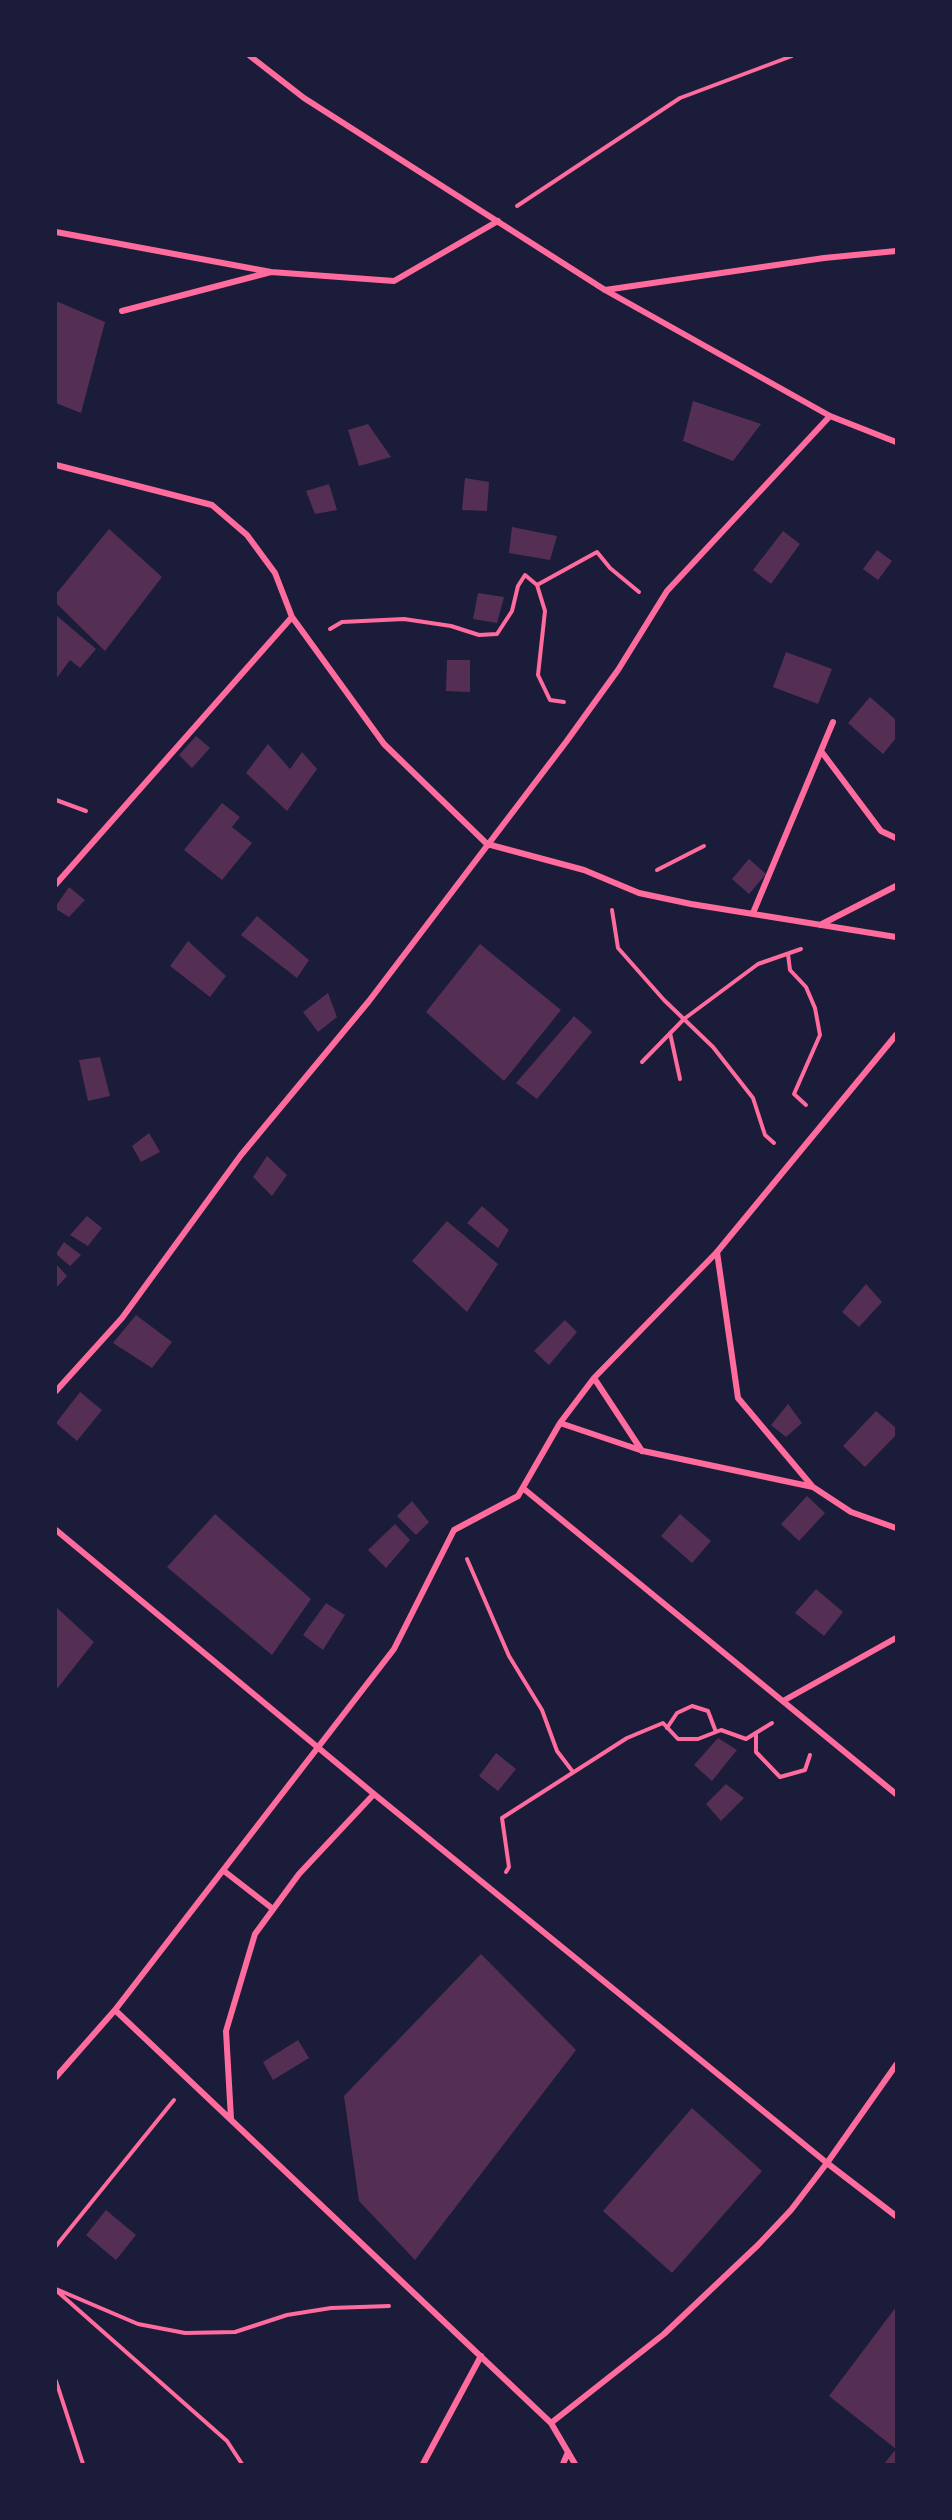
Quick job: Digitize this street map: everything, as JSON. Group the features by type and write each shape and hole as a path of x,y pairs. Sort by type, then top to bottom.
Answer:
{"street":[{"path":"250,56 304,98 605,290 830,416 897,442"},
{"path":"56,232 271,272 394,281 498,221"},
{"path":"605,290 825,258 897,251"},
{"path":"122,311 271,272"},
{"path":"56,1391 122,1318 241,1155 369,1001 618,670 667,591 830,416"},
{"path":"56,465 212,505 247,535 275,573 292,617 384,744 487,844 584,870 639,893 691,904 897,937"},
{"path":"56,884 292,617"},
{"path":"753,913 833,722"},
{"path":"821,751 881,831 897,838"},
{"path":"820,925 897,886"},
{"path":"56,2077 115,2010 224,1872 394,1649 454,1530 518,1497 561,1423 594,1378 717,1252 897,1035"},
{"path":"717,1252 738,1398 813,1486 851,1512 897,1528"},
{"path":"594,1378 643,1451"},
{"path":"561,1423 643,1451 813,1486"},
{"path":"524,1489 897,1794"},
{"path":"56,1530 374,1794 827,2163 897,2216"},
{"path":"783,1701 897,1638"},
{"path":"231,2119 226,2031 255,1934 299,1874 374,1794"},
{"path":"224,1872 273,1909"},
{"path":"115,2010 552,2423 574,2464"},
{"path":"552,2423 664,2334 771,2231 827,2163 897,2065"},
{"path":"423,2464 481,2356"},
{"path":"563,2464 568,2452"}],"path":[{"path":"498,221 520,203 680,98 792,56"},
{"path":"537,585 597,552 610,568 640,592 667,591"},
{"path":"310,642 342,622 404,619 451,626 479,635 497,634 512,611 518,586 525,575 537,585 545,611 538,675 550,700 591,706"},
{"path":"652,871 664,868 704,846"},
{"path":"606,879 618,948 713,1047 753,1098 765,1135 793,1160"},
{"path":"642,1062 684,1019 758,964 807,947"},
{"path":"788,954 790,970 806,987 815,1008 820,1035 794,1094 824,1122"},
{"path":"670,1033 680,1079"},
{"path":"454,1530 509,1656 542,1710 557,1751 573,1773"},
{"path":"492,1890 509,1867 502,1818 627,1738 663,1724 678,1739 698,1739 721,1730 746,1739 771,1724 783,1701"},
{"path":"667,1728 677,1713 692,1706 708,1711 716,1732"},
{"path":"756,1734 756,1752 780,1777 806,1770 810,1750 808,1741 822,1733"},
{"path":"56,2246 190,2081"},
{"path":"56,2290 138,2324 185,2332 235,2332 287,2315 331,2308 426,2304"},
{"path":"56,2290 227,2441 242,2464"},
{"path":"56,2381 83,2464"}],"building":[{"path":"56,301 105,322 81,413 56,403"},
{"path":"693,401 761,424 733,461 683,441"},
{"path":"368,424 391,457 359,466 348,430"},
{"path":"465,478 489,482 487,511 462,510"},
{"path":"329,484 337,510 315,514 306,491"},
{"path":"512,527 557,536 550,560 509,553"},
{"path":"109,529 162,577 105,651 56,603 56,594"},
{"path":"783,531 800,544 771,584 753,570"},
{"path":"877,550 892,561 878,580 863,569"},
{"path":"478,593 504,597 497,623 473,619"},
{"path":"56,615 96,649 80,668 70,660 56,679"},
{"path":"786,652 832,669 818,704 773,687"},
{"path":"447,660 470,660 470,692 446,691"},
{"path":"870,697 896,720 896,738 883,754 848,723"},
{"path":"196,736 210,748 192,768 179,755"},
{"path":"268,744 290,769 302,752 317,769 287,811 246,773"},
{"path":"222,803 240,817 232,827 252,843 222,880 184,850"},
{"path":"749,859 766,874 749,894 732,879"},
{"path":"69,887 85,900 69,917 56,909 56,906"},
{"path":"257,916 309,960 297,978 241,935"},
{"path":"188,941 226,976 210,997 170,966"},
{"path":"480,944 561,1010 504,1081 426,1012"},
{"path":"328,993 337,1017 318,1032 303,1012"},
{"path":"574,1016 592,1032 537,1099 516,1083"},
{"path":"100,1057 110,1096 88,1101 79,1060"},
{"path":"149,1133 160,1152 141,1162 132,1146"},
{"path":"267,1156 287,1175 272,1196 253,1177"},
{"path":"482,1206 509,1230 498,1248 467,1223"},
{"path":"87,1216 102,1228 88,1246 70,1235"},
{"path":"447,1221 498,1264 467,1312 412,1261"},
{"path":"64,1242 81,1255 70,1266 56,1254"},
{"path":"56,1264 67,1276 56,1288"},
{"path":"866,1284 882,1302 859,1327 842,1312"},
{"path":"136,1315 172,1342 152,1368 113,1343"},
{"path":"565,1320 577,1332 549,1365 534,1351"},
{"path":"80,1392 102,1410 77,1441 56,1423"},
{"path":"788,1404 802,1423 786,1437 771,1425"},
{"path":"876,1411 896,1428 896,1435 865,1467 843,1446"},
{"path":"807,1496 825,1513 799,1541 781,1524"},
{"path":"412,1501 429,1522 416,1535 397,1516"},
{"path":"215,1514 311,1599 272,1655 167,1567"},
{"path":"680,1514 711,1541 692,1563 661,1536"},
{"path":"395,1524 410,1540 386,1568 368,1550"},
{"path":"816,1589 843,1612 824,1636 795,1613"},
{"path":"326,1603 345,1615 323,1650 303,1635"},
{"path":"56,1607 94,1642 56,1690"},
{"path":"718,1738 737,1750 712,1781 694,1765"},
{"path":"496,1753 516,1769 498,1791 479,1776"},
{"path":"726,1784 744,1798 721,1821 706,1804"},
{"path":"481,1954 576,2050 415,2260 359,2201 344,2096"},
{"path":"298,2040 309,2058 273,2080 263,2062"},
{"path":"692,2108 762,2171 672,2273 603,2211"},
{"path":"106,2210 136,2235 116,2260 86,2235"},
{"path":"896,2307 896,2449 829,2396"},
{"path":"896,2449 896,2464 884,2464"}]}
